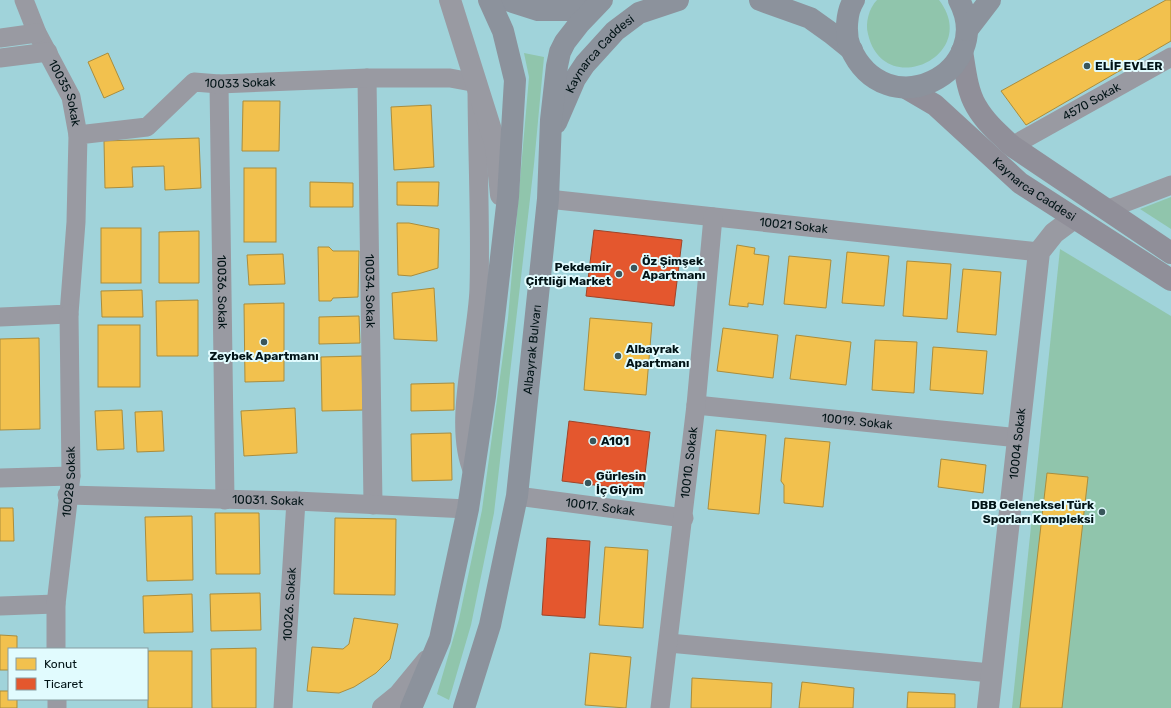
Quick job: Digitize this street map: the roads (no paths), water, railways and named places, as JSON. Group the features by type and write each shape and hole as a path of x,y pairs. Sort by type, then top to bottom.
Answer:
{"main road":[{"path":"411,708 440,639 468,509 485,396 504,235 508,197 515,80 503,31 489,0"},
{"path":"507,0 538,10 571,10 602,0"},
{"name":"Albayrak Bulvarı","path":"464,708 490,625 517,496 548,200 553,93 560,52 578,24 602,0"},
{"name":"Kaynarca Caddesi","path":"550,137 575,79 585,64 610,36 625,22 640,13 678,0"},
{"name":"Kaynarca Caddesi","path":"760,0 810,18 831,32 852,50"},
{"name":"Kaynarca Caddesi","path":"854,0 847,21 848,42 856,60 870,76 887,85 906,88 925,86 942,77 955,64 962,52 967,30 964,9 959,0"},
{"path":"967,30 990,0"},
{"name":"Kaynarca Caddesi","path":"962,52 967,79 976,106 995,130 1012,146 1171,253"},
{"name":"Kaynarca Caddesi","path":"906,88 935,105 1020,183 1171,280"}],"street":[{"name":"10035 Sokak","path":"24,0 37,33 71,97 78,135"},
{"path":"450,0 496,146 504,235"},
{"path":"0,38 37,33"},
{"name":"10035 Sokak","path":"0,58 48,52"},
{"name":"4570 Sokak","path":"1012,146 1171,57"},
{"name":"10033 Sokak","path":"78,135 147,127 194,82 219,84 367,78 450,78 477,83"},
{"name":"10034. Sokak","path":"367,78 373,505"},
{"path":"473,472 468,460 465,424 478,290 477,83"},
{"name":"10036. Sokak","path":"219,84 225,500"},
{"path":"0,317 70,314 76,222 78,135"},
{"path":"1106,210 1171,185"},
{"name":"10021 Sokak","path":"548,200 1039,252"},
{"name":"10010. Sokak","path":"660,708 684,518 713,218"},
{"path":"1039,252 1054,233 1074,218"},
{"name":"10004 Sokak","path":"988,708 1039,252"},
{"path":"478,290 493,327"},
{"name":"10028 Sokak","path":"56,648 56,604 71,476 70,314"},
{"name":"10019. Sokak","path":"696,405 1018,438"},
{"path":"0,478 71,476"},
{"name":"10031. Sokak","path":"68,496 296,501 468,509"},
{"name":"10017. Sokak","path":"517,496 684,518"},
{"name":"10026. Sokak","path":"284,708 296,501"},
{"path":"0,606 56,604"},
{"path":"383,708 399,695 413,680 440,639"},
{"path":"669,643 991,673"}],"place":[{"name":"ELİF EVLER","path":"1087,66"},
{"name":"Öz Şimşek Apartmanı","path":"634,268"},
{"name":"Pekdemir Çiftliği Market","path":"619,274"},
{"name":"Zeybek Apartmanı","path":"264,342"},
{"name":"Albayrak Apartmanı","path":"618,356"},
{"name":"A101","path":"593,441"},
{"name":"Gürlesin İç Giyim","path":"588,483"},
{"name":"DBB Geleneksel Türk Sporları Kompleksi","path":"1102,512"}]}
